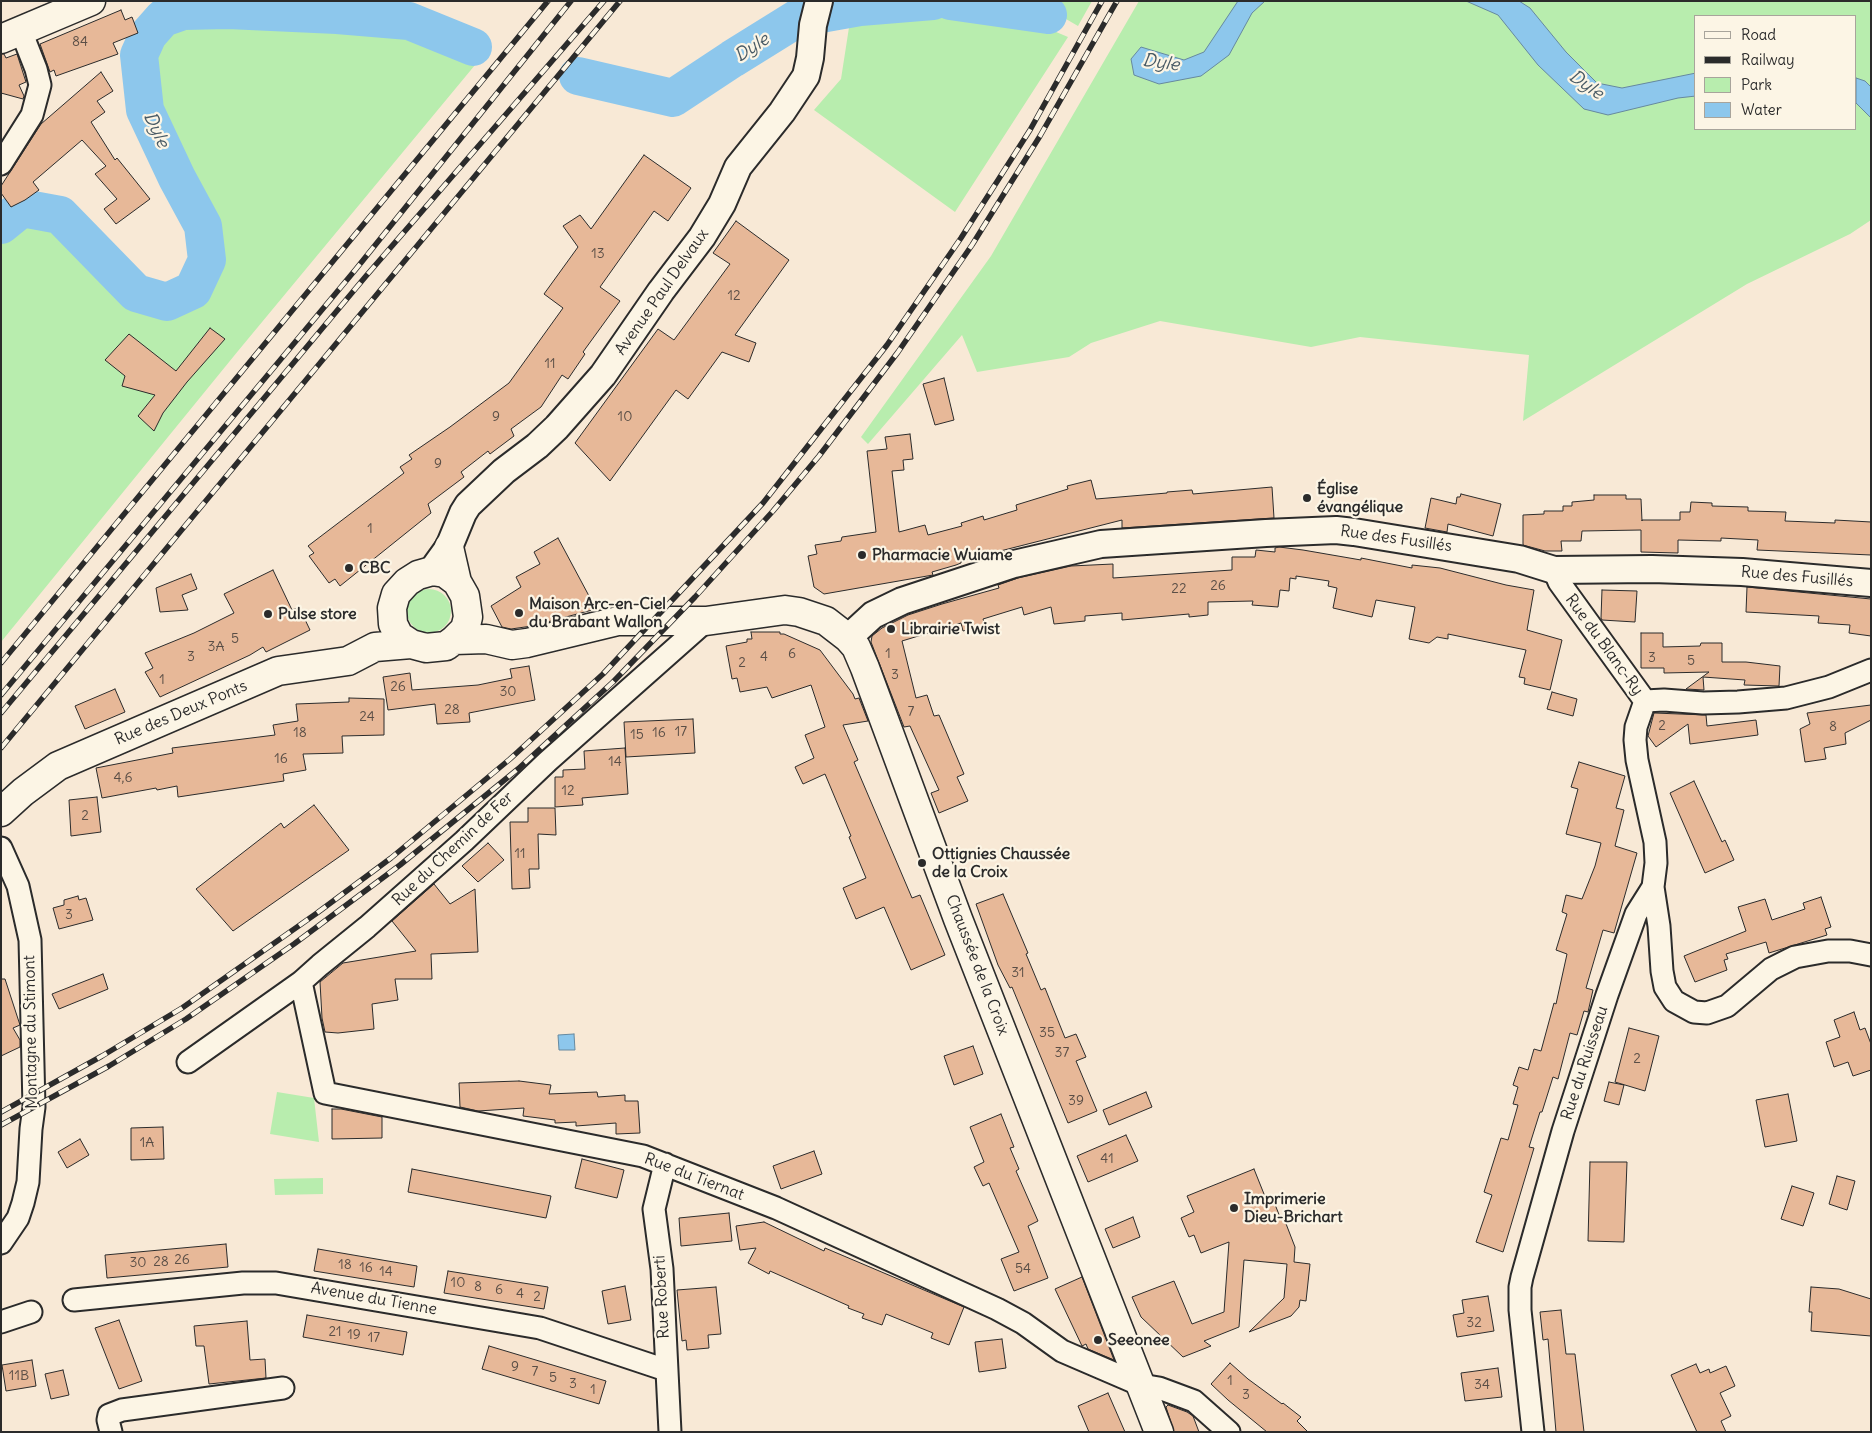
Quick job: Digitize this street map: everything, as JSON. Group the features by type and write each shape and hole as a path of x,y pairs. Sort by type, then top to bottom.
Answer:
{"main road":[{"path":"11,35 91,1"},
{"path":"449,547 457,582 465,596 468,617 465,629 454,640"},
{"path":"375,647 391,618 394,600 400,588 411,578 432,571 445,573 457,582"},
{"name":"Chaussée de la Croix","path":"618,621 706,621 785,610 826,621 848,638 856,647 958,919 1069,1198 1159,1432"},
{"path":"468,617 486,639"},
{"path":"391,618 399,636 411,644"},
{"name":"Rue des Deux Ponts","path":"1,812 23,792 58,766 278,672 348,661 375,647 411,644 426,648 436,648 446,646 454,640 486,639 512,645 618,621"}],"street":[{"name":"Avenue Paul Delvaux","path":"432,571 449,547 463,513 473,500 504,471 557,428 603,375 702,237 722,204 738,167 782,112 806,76 818,3"},
{"path":"1,164 32,115 40,85 36,69 11,35"},
{"name":"Rue des Fusillés","path":"848,638 873,615 902,601 1014,564 1101,544 1336,530 1431,544 1519,560 1554,570 1652,569 1742,572 1871,583"},
{"name":"Rue du Blanc-Ry","path":"1554,570 1559,582 1645,701 1664,700 1704,703 1786,698 1830,687 1871,670"},
{"name":"Rue du Chemin de Fer","path":"188,1062 301,982 367,927 464,841 548,761 706,621"},
{"name":"Rue du Ruisseau","path":"1533,1432 1520,1310 1522,1277 1564,1131 1607,995 1636,914 1653,887 1656,863 1655,842 1637,760 1635,740 1636,727 1645,701"},
{"name":"Montagne du Stimont","path":"1,848 18,886 30,940 34,1107 28,1182 23,1203 18,1218 1,1243"},
{"path":"1653,887 1665,987 1674,1001 1694,1012 1707,1012 1727,1006 1771,969 1794,957 1828,951 1850,951 1871,955"},
{"name":"Rue du Tiernat","path":"301,982 325,1093 643,1156 665,1164 776,1208 997,1309 1023,1323 1062,1351 1141,1385 1160,1388 1194,1401 1229,1432"},
{"name":"Rue Roberti","path":"665,1164 654,1209 662,1269 670,1432"},
{"name":"Avenue du Tienne","path":"74,1300 243,1283 276,1282 540,1328 666,1370"},
{"path":"1,1322 31,1312"},
{"path":"111,1432 108,1420 110,1415 122,1410 284,1388"}],"green space":[{"path":"994,1 1092,1 1078,26 1047,8"},
{"path":"1139,1 1871,1 1871,220 1850,234 1747,284 1523,421 1529,355 1360,337 1311,347 1160,321 1091,343 1069,357 977,372 962,335 868,444 861,437 991,256"},
{"path":"961,10 1030,21 1068,37 955,212 814,110 841,79 850,21"},
{"path":"184,15 409,26 480,59 238,351 1,642 1,236 22,218 54,224 136,303 173,310 198,294 214,260 206,226 149,109 143,56 151,40 165,21"},
{"path":"429,589 441,593 447,599 451,611 447,623 441,629 429,633 417,629 411,623 407,611 411,599 417,593"},
{"path":"277,1092 314,1098 319,1142 270,1134"},
{"path":"323,1178 323,1194 275,1195 274,1179"}],"water":[{"name":"Dyle","path":"1238,1 1265,1 1252,13 1229,55 1201,76 1159,84 1134,75 1131,59 1141,47 1184,60 1204,52"},
{"name":"Dyle","path":"1466,1 1519,1 1530,8 1566,52 1597,83 1622,88 1694,73 1694,96 1678,98 1608,115 1584,109 1538,65 1498,15"},
{"path":"1857,78 1865,81 1871,87 1871,118 1857,104"},
{"path":"574,1034 575,1050 559,1050 558,1035"}],"building":[{"path":"121,10 125,20 132,17 138,33 113,43 118,54 56,76 54,70 50,72 40,44"},
{"path":"1,54 4,54 6,58 17,54 26,82 19,85 24,96 23,99 1,93"},
{"path":"101,72 113,91 97,101 105,112 91,122 115,160 117,158 150,199 116,224 104,209 117,199 95,174 106,166 82,140 33,182 39,190 11,207 1,193 1,186 41,124"},
{"path":"644,155 691,188 668,221 654,211 600,287 620,301 583,352 585,354 568,379 562,375 541,407 511,429 514,436 490,454 488,451 461,472 464,477 428,504 431,513 340,586 335,579 329,583 309,556 314,553 308,546 404,473 400,467 412,459 409,455 509,383 563,308 544,294 578,247 563,226 580,215 591,229"},
{"path":"736,221 789,260 735,335 756,343 749,362 722,352 688,399 676,390 610,481 575,443 658,329 674,340 730,264 713,253"},
{"path":"210,328 225,339 187,382 163,413 154,431 138,416 155,395 122,386 125,376 105,360 129,334 176,371"},
{"path":"944,378 954,420 935,425 923,384"},
{"path":"910,434 913,459 903,460 904,470 892,471 899,532 925,525 928,535 962,526 961,523 983,516 984,520 1017,510 1016,505 1068,489 1067,486 1091,480 1096,499 1192,490 1193,494 1272,487 1274,518 1122,528 1122,520 961,561 961,563 956,565 932,572 933,575 824,594 814,587 808,556 817,554 815,545 841,541 842,537 876,532 867,451 887,449 885,437"},
{"path":"1461,494 1501,504 1493,536 1448,524 1447,532 1425,528 1431,498 1456,504 1457,497 1460,497"},
{"path":"1594,495 1626,495 1626,499 1641,499 1642,521 1680,520 1680,512 1690,512 1691,502 1712,503 1712,506 1748,507 1748,511 1786,512 1785,521 1835,523 1835,520 1871,522 1871,555 1757,550 1758,540 1721,538 1721,541 1678,540 1678,553 1641,552 1641,530 1582,531 1581,541 1561,541 1562,551 1545,551 1523,545 1523,515 1544,514 1544,511 1563,511 1563,506 1572,506 1572,502 1594,500"},
{"path":"558,538 596,609 532,626 511,629 502,627 491,606 521,587 516,577 540,564 534,552"},
{"path":"1279,547 1361,560 1361,558 1412,568 1412,565 1440,568 1506,585 1534,590 1527,630 1562,640 1550,690 1524,684 1525,678 1519,677 1526,650 1448,634 1448,639 1437,637 1429,643 1409,639 1415,607 1376,600 1372,617 1333,608 1337,588 1328,586 1329,581 1296,576 1296,579 1290,578 1289,591 1280,590 1278,607 1252,605 1253,601 1208,602 1208,615 1189,617 1189,614 1122,620 1122,613 1085,616 1085,621 1054,624 1051,607 1024,615 1022,607 983,619 985,625 963,631 961,623 902,641 916,698 927,695 934,716 939,715 964,774 957,777 968,801 939,813 931,793 939,790 910,726 904,727 871,642 872,636 882,628 908,615 999,588 998,585 1018,578 1071,566 1113,564 1113,578 1232,570 1232,557 1255,557 1256,550 1275,552 1275,548"},
{"path":"273,570 292,610 299,607 310,630 266,652 263,647 250,655 160,697 145,672 153,668 145,653 194,633 234,613 224,594"},
{"path":"191,574 197,589 182,595 188,610 160,612 156,588"},
{"path":"1747,587 1871,599 1871,636 1849,633 1850,625 1818,623 1819,616 1746,612"},
{"path":"1602,590 1637,591 1635,622 1602,620"},
{"path":"751,632 780,632 780,634 820,650 855,699 859,698 868,721 843,725 858,760 854,762 912,898 920,895 945,955 911,970 884,907 856,919 843,888 866,878 849,837 851,836 825,774 803,784 795,767 814,758 805,735 825,727 811,685 772,698 767,687 740,692 737,678 732,679 726,646 747,642 747,639 752,639"},
{"path":"1641,633 1663,633 1663,647 1700,646 1701,643 1722,643 1722,662 1746,662 1780,666 1779,686 1744,685 1745,680 1703,677 1704,690 1686,689 1709,672 1664,673 1664,668 1641,668"},
{"path":"529,666 535,700 469,713 470,722 437,724 435,704 388,710 383,677 410,673 412,690 478,685 512,678 510,669"},
{"path":"115,689 125,712 85,729 75,706"},
{"path":"1552,692 1577,699 1573,716 1547,709"},
{"path":"349,698 384,699 384,735 342,736 343,753 303,754 306,770 283,774 284,781 178,797 177,786 102,798 96,768 173,753 172,748 275,735 273,725 298,721 296,704 349,702"},
{"path":"1871,705 1871,720 1845,733 1846,744 1824,748 1826,759 1805,762 1800,729 1810,724 1807,713"},
{"path":"1654,713 1706,715 1707,726 1756,720 1758,735 1690,744 1688,724 1656,747 1648,736"},
{"path":"693,719 695,753 626,757 624,722"},
{"path":"625,748 628,794 582,798 583,805 555,807 555,777 563,777 563,770 585,769 584,751"},
{"path":"1579,762 1625,776 1616,808 1624,810 1615,846 1637,853 1614,933 1603,930 1586,988 1593,990 1588,1012 1584,1011 1577,1035 1570,1033 1558,1079 1553,1077 1542,1112 1540,1112 1529,1147 1534,1148 1503,1252 1476,1242 1492,1195 1484,1192 1501,1138 1508,1140 1518,1105 1513,1104 1518,1087 1513,1085 1519,1067 1528,1070 1534,1049 1541,1051 1554,1003 1556,1004 1567,954 1556,950 1567,914 1562,912 1566,895 1582,899 1595,866 1601,843 1566,834 1578,789 1571,787"},
{"path":"1694,781 1722,842 1725,840 1734,860 1705,873 1670,793"},
{"path":"97,797 101,832 71,836 69,800"},
{"path":"314,805 349,850 233,931 196,889 281,823 284,828"},
{"path":"528,808 555,808 556,835 538,834 539,869 529,869 530,888 512,889 510,822 528,822"},
{"path":"488,843 504,860 478,882 462,866"},
{"path":"434,884 450,904 475,889 478,952 431,954 432,979 395,979 398,1000 372,1004 374,1029 338,1033 325,1032 322,1018 320,982 343,963 416,951 392,921"},
{"path":"1003,894 1028,953 1026,954 1041,990 1045,988 1065,1038 1076,1034 1086,1057 1076,1061 1097,1111 1068,1123 1012,987 1010,988 998,965 976,904"},
{"path":"78,896 79,900 86,898 93,920 59,929 53,908 64,905 64,900"},
{"path":"1821,897 1831,927 1825,929 1827,935 1769,953 1766,942 1726,954 1728,959 1724,960 1727,970 1695,982 1684,956 1746,931 1738,907 1765,899 1772,920 1805,909 1803,903"},
{"path":"103,974 108,989 59,1009 52,994"},
{"path":"1,979 5,979 20,1025 13,1028 20,1040 20,1047 1,1056"},
{"path":"1854,1012 1860,1030 1865,1028 1871,1044 1871,1070 1853,1076 1848,1062 1834,1067 1826,1042 1840,1037 1834,1020"},
{"path":"1629,1028 1659,1036 1645,1091 1615,1082"},
{"path":"973,1046 983,1074 954,1085 944,1056"},
{"path":"519,1081 551,1085 549,1094 597,1092 598,1097 625,1095 625,1101 638,1101 640,1133 616,1134 616,1123 576,1126 576,1122 555,1123 555,1120 523,1116 524,1108 478,1111 460,1107 459,1083"},
{"path":"1609,1082 1624,1085 1619,1105 1604,1101"},
{"path":"1146,1092 1152,1107 1109,1125 1103,1110"},
{"path":"1788,1094 1797,1141 1765,1147 1756,1100"},
{"path":"332,1109 382,1117 382,1138 332,1139"},
{"path":"1001,1114 1014,1147 1010,1148 1019,1169 1016,1171 1038,1221 1028,1226 1048,1278 1014,1291 1001,1259 1019,1252 989,1183 983,1186 974,1167 984,1162 970,1127"},
{"path":"163,1127 164,1159 131,1160 131,1128"},
{"path":"1126,1135 1138,1161 1088,1182 1077,1156"},
{"path":"80,1139 89,1155 67,1168 58,1152"},
{"path":"814,1151 822,1174 781,1189 773,1166"},
{"path":"582,1159 624,1170 617,1198 575,1188"},
{"path":"1590,1162 1627,1162 1624,1242 1588,1241"},
{"path":"412,1169 551,1196 546,1218 408,1192"},
{"path":"1254,1169 1268,1204 1274,1202 1280,1217 1283,1216 1295,1247 1294,1262 1310,1264 1306,1301 1300,1300 1299,1307 1291,1316 1249,1332 1284,1298 1287,1264 1244,1260 1239,1327 1204,1341 1211,1346 1183,1357 1141,1317 1132,1297 1174,1281 1192,1324 1224,1312 1229,1242 1201,1253 1194,1235 1189,1237 1181,1218 1194,1212 1187,1196"},
{"path":"1837,1176 1855,1181 1847,1210 1829,1204"},
{"path":"1792,1186 1814,1193 1803,1226 1781,1219"},
{"path":"729,1213 732,1241 681,1246 679,1218"},
{"path":"1133,1217 1140,1237 1113,1248 1105,1229"},
{"path":"764,1222 824,1251 825,1248 964,1307 949,1345 931,1338 933,1333 886,1314 882,1325 862,1318 864,1314 848,1308 849,1306 770,1271 769,1274 748,1263 756,1248 740,1250 736,1226"},
{"path":"226,1244 228,1267 107,1278 105,1255"},
{"path":"318,1249 417,1266 414,1287 314,1271"},
{"path":"448,1271 548,1287 544,1309 444,1293"},
{"path":"1082,1277 1114,1360 1088,1349 1086,1344 1082,1346 1055,1289"},
{"path":"625,1286 631,1320 608,1324 602,1291"},
{"path":"716,1287 721,1334 708,1335 709,1348 687,1350 686,1340 682,1341 677,1290"},
{"path":"1811,1287 1839,1289 1871,1299 1871,1336 1811,1331 1812,1312 1809,1312"},
{"path":"1488,1296 1494,1331 1457,1337 1453,1315 1464,1313 1462,1300"},
{"path":"1561,1310 1566,1354 1575,1354 1584,1432 1556,1432 1548,1339 1543,1340 1540,1312"},
{"path":"307,1315 407,1332 403,1355 303,1337"},
{"path":"119,1320 142,1381 119,1389 95,1328"},
{"path":"247,1321 250,1360 265,1359 266,1378 209,1384 204,1346 196,1346 194,1326"},
{"path":"1002,1339 1006,1368 979,1372 975,1342"},
{"path":"489,1346 606,1381 599,1404 482,1369"},
{"path":"32,1360 36,1386 6,1391 2,1365"},
{"path":"1230,1363 1248,1379 1301,1417 1297,1421 1308,1432 1267,1432 1228,1400 1211,1384"},
{"path":"1696,1364 1700,1373 1709,1369 1710,1373 1726,1366 1735,1386 1720,1393 1731,1416 1721,1421 1726,1432 1697,1432 1671,1375"},
{"path":"1498,1368 1502,1397 1465,1401 1461,1373"},
{"path":"63,1370 69,1395 51,1399 45,1374"},
{"path":"1108,1393 1125,1432 1089,1432 1078,1406"},
{"path":"1168,1405 1193,1416 1199,1432 1174,1432 1166,1407"}],"waterway":[{"name":"Dyle","path":"578,76 673,98 798,18 860,7 933,1"},
{"name":"Dyle","path":"950,1 1048,15"},
{"name":"Dyle","path":"1,225 22,208 60,215 136,293 167,302 193,290 207,260 203,226 177,178 145,110 139,55 148,35 163,18 183,11 228,10 337,15 409,21 473,47"}],"railway":[{"path":"1,663 548,1"},
{"path":"1,695 356,269 571,1"},
{"path":"1,713 366,276 604,1"},
{"path":"1,748 620,1"},
{"path":"1,1112 102,1056 182,1008 317,913 391,858 510,759 603,674 763,503 887,345 961,238 1030,130 1102,1"},
{"path":"1,1125 109,1066 186,1019 294,944 400,865 518,769 613,682 695,597 773,511 819,456 898,352 972,245 1040,136 1117,1"}],"place":[{"name":"Église évangélique","path":"1307,498"},
{"name":"Pharmacie Wuiame","path":"862,555"},
{"name":"CBC","path":"349,568"},
{"name":"Maison Arc-en-Ciel du Brabant Wallon","path":"519,613"},
{"name":"Pulse store","path":"268,614"},
{"name":"Librairie Twist","path":"891,629"},
{"name":"Ottignies Chaussée de la Croix","path":"922,863"},
{"name":"Imprimerie Dieu-Brichart","path":"1234,1208"},
{"name":"Seeonee","path":"1098,1340"}]}
